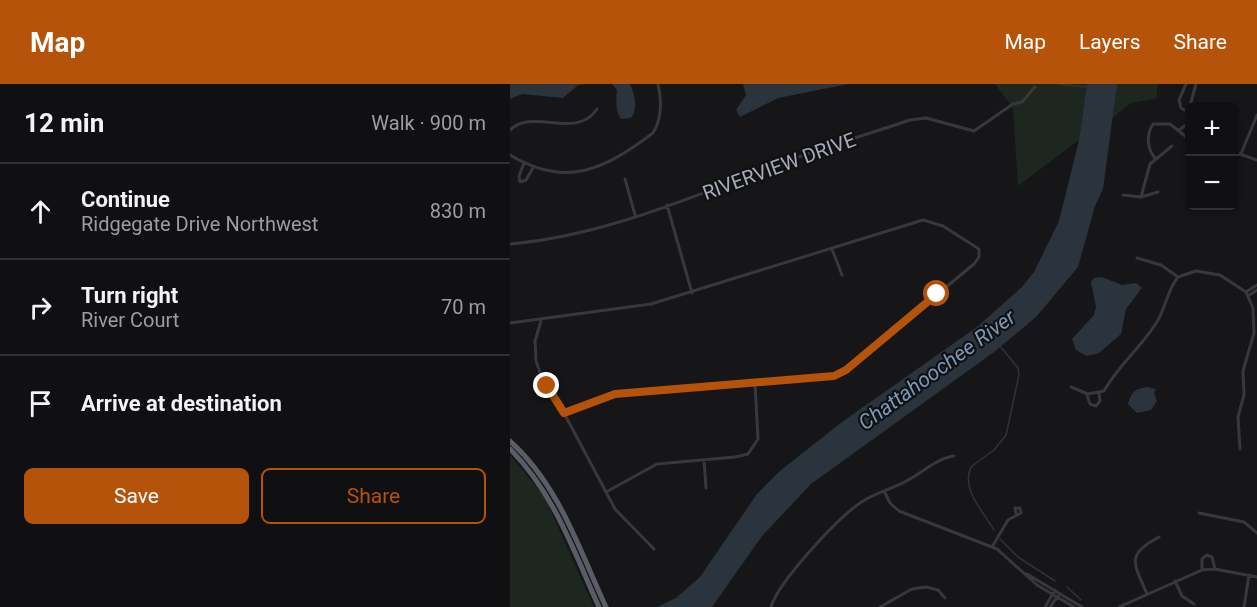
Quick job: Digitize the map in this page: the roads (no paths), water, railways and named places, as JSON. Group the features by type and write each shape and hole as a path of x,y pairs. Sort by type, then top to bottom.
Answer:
{"highway":[{"path":"510,441 537,468 553,493 606,607"},
{"path":"510,449 533,475 547,496 598,607"}],"street":[{"path":"510,154 533,168 565,173 601,167 653,133 661,111 658,84"},
{"path":"1185,110 1181,108 1179,100 1186,84"},
{"path":"1191,102 1196,84"},
{"name":"RIVERVIEW DRIVE","path":"510,244 565,237 721,188 805,154 910,120 926,118 974,131 1013,104 1022,102 1035,87"},
{"path":"510,130 525,121 574,123 583,120 597,109"},
{"path":"1257,115 1241,153 1257,160"},
{"path":"1155,158 1149,147 1151,126 1165,123 1185,135"},
{"path":"1179,130 1185,126"},
{"path":"1140,197 1145,174 1155,158 1172,146"},
{"path":"525,163 519,176 520,182 526,180 533,168"},
{"path":"625,179 635,215"},
{"path":"1123,195 1140,197 1158,192"},
{"path":"667,205 692,293"},
{"path":"510,323 638,307 692,293 923,220 943,226 977,246 979,257 974,264 846,370 825,378 615,394 564,413"},
{"path":"832,249 842,275"},
{"path":"1137,258 1161,265 1178,277"},
{"path":"1071,387 1086,394 1104,391 1120,364 1148,336 1178,277 1196,271 1220,275 1247,294 1255,323 1243,371 1244,395 1238,417 1240,449"},
{"path":"1247,294 1257,285"},
{"path":"1247,294 1257,290"},
{"path":"541,320 535,341 536,362 542,378 564,413 621,518 654,549"},
{"path":"606,492 657,464 748,454 754,448 758,433 755,383"},
{"path":"1086,394 1090,404 1095,406 1100,403 1099,393"},
{"path":"771,607 773,599 798,565 852,509 944,459 954,456"},
{"path":"704,460 705,488"},
{"path":"884,491 890,503 899,511 992,547 1053,595 1074,607"},
{"path":"1199,513 1244,522 1257,533"},
{"path":"992,547 1001,529 1016,514"},
{"path":"1147,594 1135,565 1134,556 1140,547 1159,537"},
{"path":"1202,570 1202,559 1207,555 1212,557 1215,569"},
{"path":"1122,606 1202,570 1215,569 1257,577"},
{"path":"1023,572 1082,607"},
{"path":"1244,607 1249,575"},
{"path":"1175,581 1182,596 1194,604"},
{"path":"880,607 916,587 938,590 945,598"},
{"path":"1045,607 1055,590"},
{"path":"1050,607 1060,593"}],"water":[{"path":"510,84 585,84 578,85 563,98 522,94 510,99"},
{"path":"612,84 630,84 635,101 631,118 621,119 619,116 616,105 617,90"},
{"path":"743,84 848,84 778,98 740,117 736,110 746,95"},
{"name":"Chattahoochee River","path":"1087,84 1117,84 1103,189 1095,206 1078,267 1036,317 994,352 811,484 762,536 712,607 657,607 676,598 700,577 757,494 780,471 842,422 977,327 1022,287 1034,272 1059,221 1079,140"},
{"path":"1102,277 1122,285 1136,283 1142,288 1126,309 1121,334 1099,353 1087,356 1076,350 1072,339 1094,315 1096,307 1091,282 1094,278"},
{"path":"1147,387 1156,389 1154,393 1157,401 1151,410 1137,413 1128,404 1129,400 1134,391"}],"waterway":[{"path":"1058,84 1086,87"},
{"name":"Chattahoochee River","path":"994,530 974,500 969,474 972,466 994,450 1006,435 1019,375 1018,368 1000,346"},
{"path":"1000,539 1018,557 1055,581"},
{"path":"1067,587 1081,600"}]}
